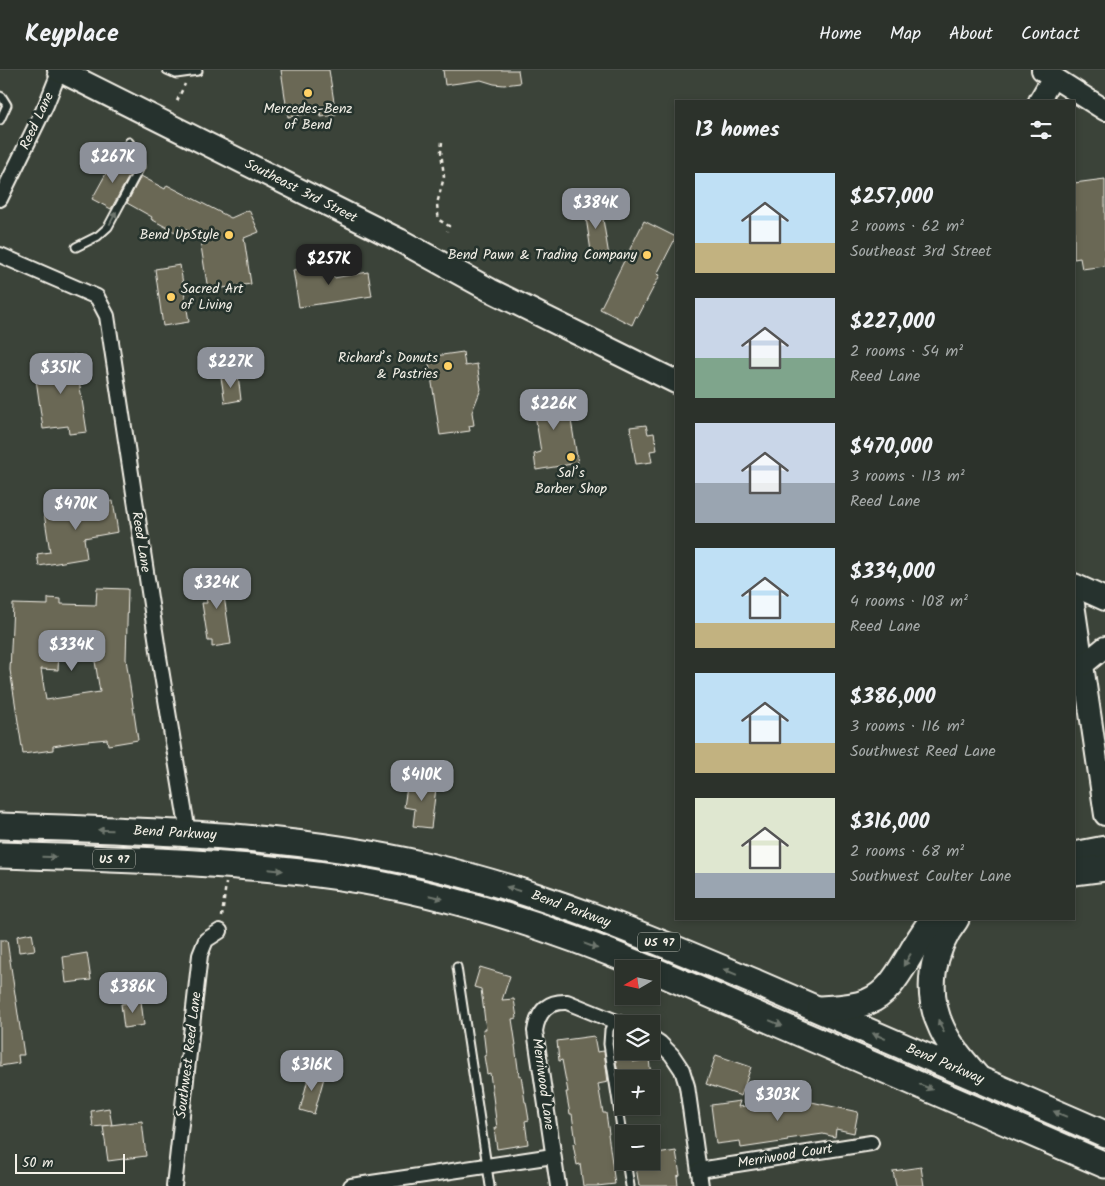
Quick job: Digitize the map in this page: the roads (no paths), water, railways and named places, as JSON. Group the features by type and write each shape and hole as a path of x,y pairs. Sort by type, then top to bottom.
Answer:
{"highway":[{"name":"Bend Parkway","path":"0,826 188,833 274,840 342,849 478,878 546,899 630,930 818,1009 1105,1134"},
{"path":"1075,855 1105,849"},
{"name":"Bend Parkway","path":"0,855 213,864 297,872 367,882 419,892 496,913 546,929 627,960"},
{"path":"1075,872 1105,868"},
{"path":"818,1009 842,1008 862,1004 883,993 894,980 932,920"},
{"path":"955,920 944,938 936,958 932,978 933,999 938,1020 946,1036 959,1056 980,1079"},
{"name":"Bend Parkway","path":"660,973 1105,1165"}],"main road":[{"name":"Southeast 3rd Street","path":"60,70 399,240 490,290 675,382"},
{"path":"1039,100 1048,74 1105,110"},
{"path":"1075,585 1105,599"},
{"path":"1075,611 1105,815"},
{"path":"1083,665 1105,647"}],"street":[{"name":"Reed Lane","path":"0,199 46,105 60,70"},
{"name":"Reed Lane","path":"0,255 97,297 106,316 188,833"},
{"name":"Southwest Reed Lane","path":"174,1186 200,955 206,940 220,931"},
{"name":"Merriwood Lane","path":"558,1186 536,1031 537,1021 541,1012 549,1006 558,1002 568,1002 615,1021"},
{"path":"660,1043 672,1055 682,1070 687,1086 701,1186"},
{"name":"Merriwood Court","path":"699,1170 872,1143"},
{"path":"351,1186 553,1156"}],"lane":[{"path":"167,70 176,74 198,71"},
{"path":"0,96 7,105 0,120"},
{"path":"76,247 98,236 108,228 140,167 138,154 129,142"},
{"path":"457,967 490,1186"},
{"path":"615,1026 609,1030 608,1044 621,1125"},
{"path":"627,1170 630,1186"}],"place":[{"name":"Mercedes-Benz of Bend","path":"308,93"},
{"name":"Bend UpStyle","path":"229,235"},
{"name":"Bend Pawn & Trading Company","path":"647,255"},
{"name":"Sacred Art of Living","path":"171,297"},
{"name":"Richard’s Donuts & Pastries","path":"448,366"},
{"name":"Sal’s Barber Shop","path":"571,457"}]}
